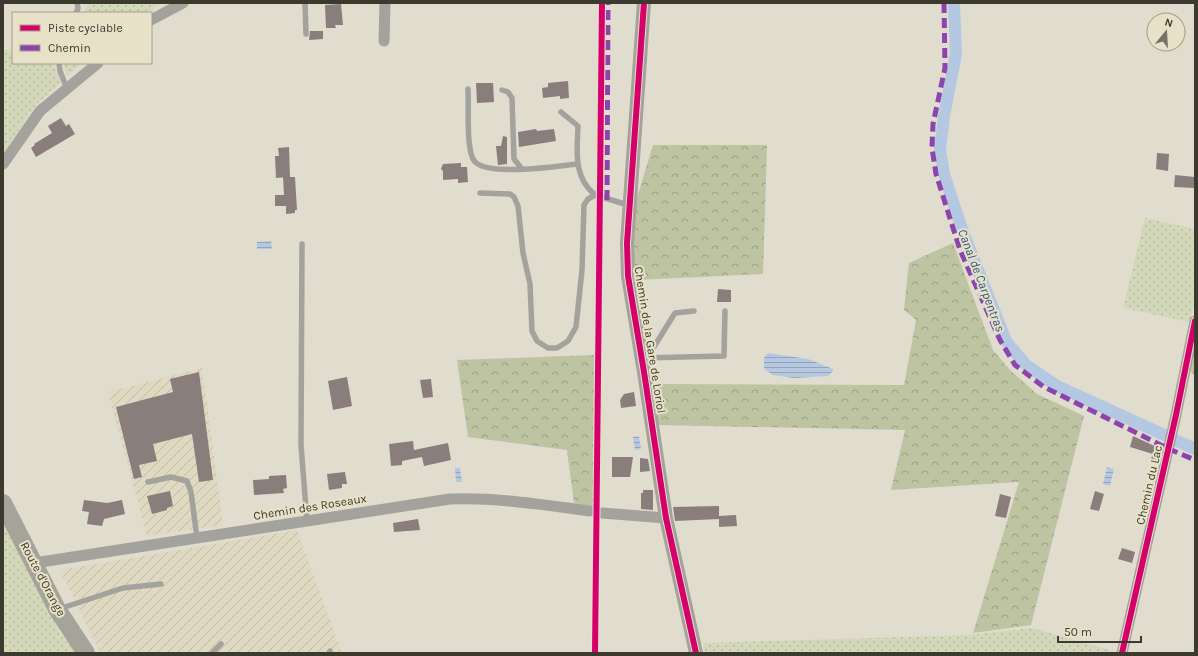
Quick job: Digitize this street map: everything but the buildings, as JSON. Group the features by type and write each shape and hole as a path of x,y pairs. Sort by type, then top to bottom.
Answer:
{"main road":[{"name":"Route d'Orange","path":"3,503 58,609 86,653"}],"street":[{"path":"152,19 182,3"},
{"path":"384,40 385,3"},
{"name":"Chemin de la Gare de Loriol","path":"644,3 626,244 628,276 644,358 666,518 696,653"},
{"path":"3,164 40,111 97,64"},
{"name":"Chemin du Lac","path":"1122,653 1170,445 1195,321"},
{"name":"Chemin des Roseaux","path":"34,563 391,507 469,498 516,501 590,511"},
{"path":"602,513 666,518"}],"lane":[{"path":"305,3 306,34"},
{"path":"59,64 60,71 67,88"},
{"path":"468,89 470,150 473,160 480,166 490,169 522,169 577,164"},
{"path":"502,90 508,92 512,98 514,159 522,169"},
{"path":"561,112 578,126 577,164 587,189 595,196 630,206"},
{"path":"480,193 510,194 514,197 518,206 523,253 530,284 532,331 537,341 548,348 557,348 568,341 576,327 582,270 584,205 588,199 595,196"},
{"path":"302,244 301,446 307,520"},
{"path":"644,358 675,313 694,311"},
{"path":"644,358 724,356 725,311"},
{"path":"148,482 171,477 187,481 191,492 197,538"},
{"path":"58,609 123,588 161,584"},
{"path":"212,653 220,644"}],"shaded area":[{"path":"202,368 223,525 147,536 108,392"},
{"path":"297,530 342,653 100,653 60,570"}],"green space":[{"path":"89,3 161,3 149,12 84,12"},
{"path":"3,49 12,52 12,64 54,65 61,83 35,106 3,154"},
{"path":"64,64 82,64 67,76"},
{"path":"653,145 767,145 763,274 635,280 631,258 633,211"},
{"path":"1145,218 1195,229 1195,299 1190,322 1123,308"},
{"path":"953,243 993,350 1009,369 1037,394 1084,416 1031,625 973,633 1019,482 891,490 905,430 658,425 653,384 904,385 916,320 904,310 909,263"},
{"path":"1195,339 1195,376 1189,370"},
{"path":"594,355 593,506 574,503 567,450 468,437 457,360"},
{"path":"3,523 60,633 76,653 3,653"},
{"path":"1032,628 1116,652 705,653 703,643 969,635"}],"water":[{"path":"271,241 272,249 257,249 257,242"},
{"path":"768,353 808,359 833,369 833,371 828,376 794,378 773,375 764,369 764,358"},
{"path":"639,436 641,449 635,450 633,437"},
{"path":"1107,467 1114,469 1110,486 1103,484"},
{"path":"455,468 460,468 462,482 456,482"}],"waterway":[{"name":"Canal de Carpentras","path":"954,3 956,54 944,116 940,150 944,174 963,232 1006,341 1026,365 1057,386 1195,449"}],"marked path":[{"path":"607,200 608,3"},
{"path":"944,3 945,68 933,124 932,148 936,174 960,250 1000,340 1015,365 1044,387 1169,449 1195,460"}],"cycle path":[{"path":"595,653 602,3"},
{"path":"644,3 627,243 628,276 666,518 696,653"},
{"path":"1122,653 1176,415 1195,321"}]}
